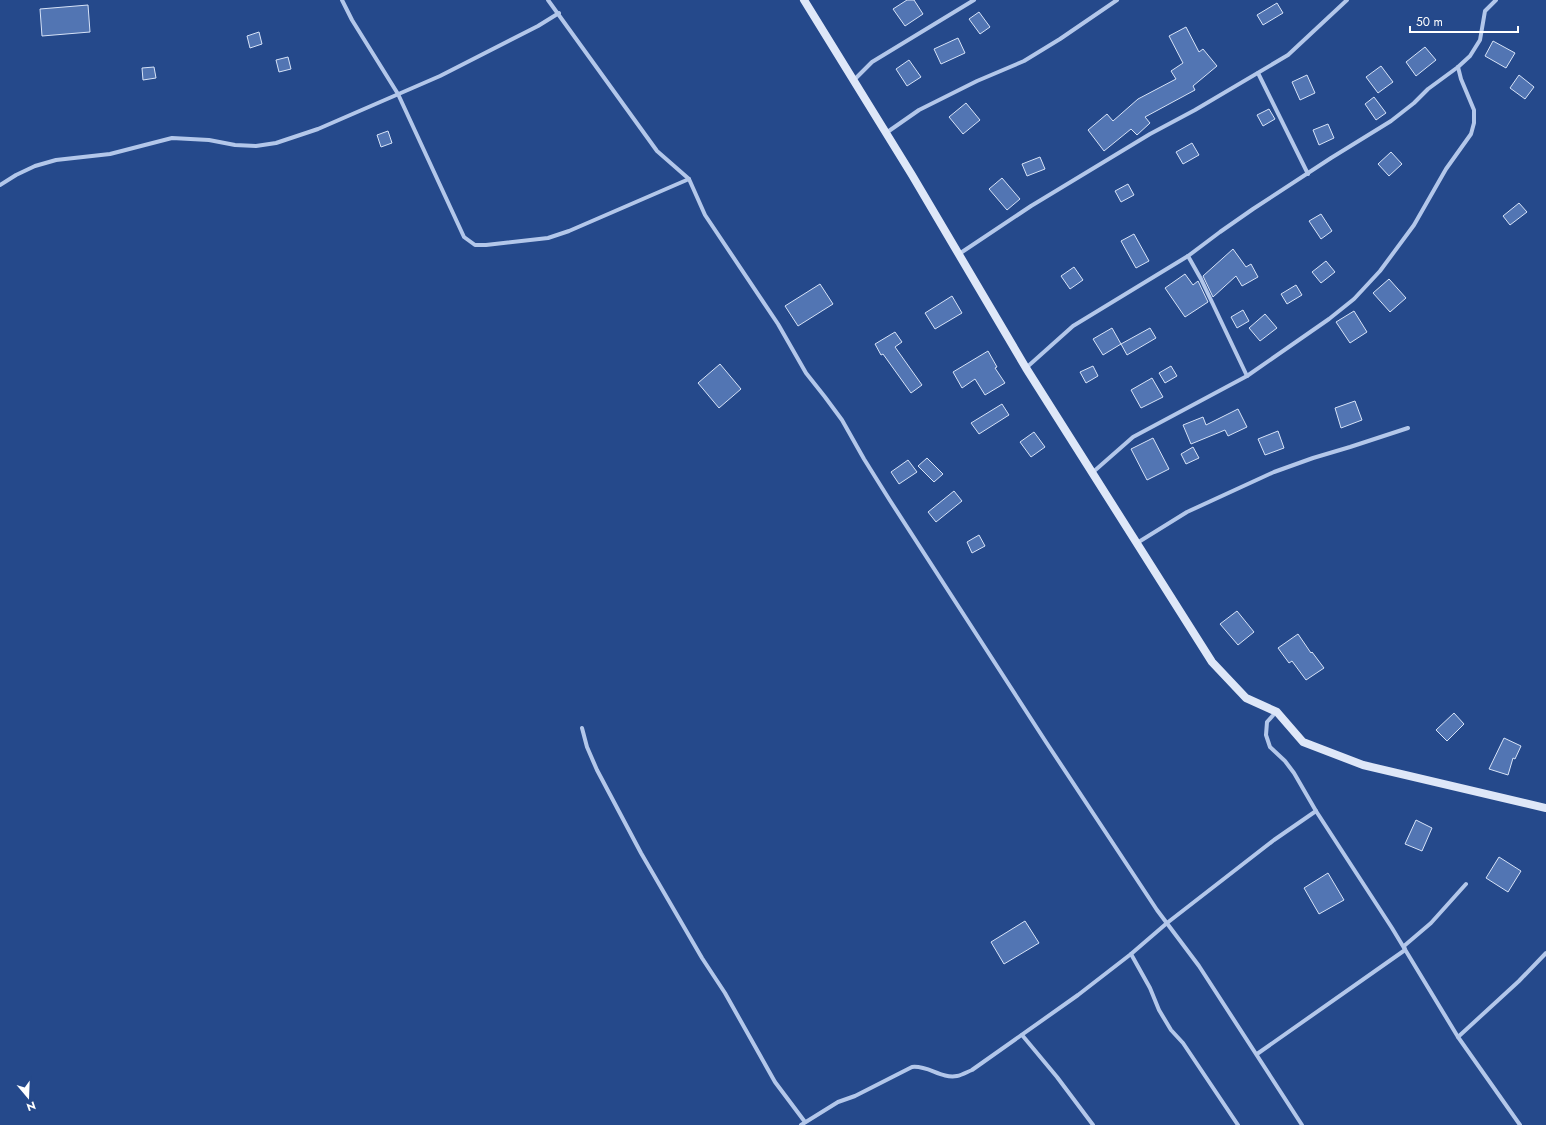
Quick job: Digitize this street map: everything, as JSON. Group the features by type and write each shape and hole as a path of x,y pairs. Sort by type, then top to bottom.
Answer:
{"main road":[{"path":"804,0 959,254 1026,368 1212,662 1246,698 1277,712 1303,742 1363,765 1546,808"}],"street":[{"path":"342,0 352,20 398,94 464,237 475,245 493,245 548,238 569,231 689,179"},
{"path":"548,0 559,13 658,151 689,179 704,215 778,324 806,373 826,397 842,420 864,459 974,631 1167,923 1199,966 1302,1125"},
{"path":"854,80 872,62 974,0"},
{"path":"886,133 919,110 978,81 1024,61 1118,0"},
{"path":"959,254 1031,206 1150,134 1288,55 1347,0"},
{"path":"1026,368 1073,326 1188,256 1220,232 1391,121 1414,103 1428,89 1458,67 1470,56 1480,40 1483,19 1486,11 1496,0"},
{"path":"0,185 35,166 56,160 110,154 172,138 209,140 235,145 256,146 276,143 318,129 440,76 518,37 559,13"},
{"path":"1092,473 1133,437 1247,376 1329,320 1354,299 1380,271 1414,225 1446,169 1471,134 1474,123 1474,110 1463,84 1458,67"},
{"path":"1258,73 1308,174"},
{"path":"1188,256 1201,279 1247,376"},
{"path":"1136,544 1187,512 1274,472 1408,428"},
{"path":"1277,712 1267,722 1266,735 1270,747 1285,761 1294,773 1316,811 1405,950 1458,1037 1520,1125"},
{"path":"582,728 587,747 597,770 641,853 702,958 725,993 775,1082 803,1124 838,1102 855,1096 912,1067 920,1066 945,1075 955,1076 963,1074 984,1062 1078,995 1131,954 1167,923 1274,840 1316,811"},
{"path":"1405,950 1404,946 1431,923 1466,884"},
{"path":"1257,1054 1405,950"},
{"path":"1458,1037 1519,981 1546,953"},
{"path":"1131,954 1150,988 1159,1010 1171,1030 1183,1043 1238,1125"},
{"path":"1022,1035 1057,1077 1093,1125"}],"building":[{"path":"907,0 914,0 923,14 905,26 893,9"},
{"path":"1277,3 1283,13 1263,25 1257,15"},
{"path":"88,5 90,32 42,36 40,9"},
{"path":"979,12 990,27 980,34 969,19"},
{"path":"1186,27 1199,52 1203,49 1217,66 1193,86 1195,90 1145,117 1150,123 1137,135 1131,129 1104,151 1088,130 1107,114 1113,121 1138,99 1176,79 1171,71 1183,63 1169,36"},
{"path":"259,32 262,44 250,48 247,36"},
{"path":"958,38 965,53 941,64 934,49"},
{"path":"1493,41 1515,53 1506,68 1485,56"},
{"path":"1425,47 1436,60 1416,76 1406,62"},
{"path":"288,57 291,69 279,72 276,60"},
{"path":"909,60 921,77 907,86 896,69"},
{"path":"1381,66 1393,82 1378,93 1366,77"},
{"path":"154,67 156,78 143,80 142,68"},
{"path":"1307,75 1315,93 1300,100 1292,82"},
{"path":"1519,75 1534,87 1525,99 1510,88"},
{"path":"1374,97 1386,113 1376,120 1365,104"},
{"path":"966,103 980,120 963,134 949,117"},
{"path":"1269,109 1275,119 1263,126 1257,115"},
{"path":"1328,124 1334,138 1319,145 1313,130"},
{"path":"388,131 392,143 381,147 377,135"},
{"path":"1192,143 1199,155 1183,164 1176,152"},
{"path":"1391,152 1402,164 1389,176 1378,164"},
{"path":"1040,157 1045,169 1027,176 1022,164"},
{"path":"1002,178 1020,199 1007,210 989,189"},
{"path":"1128,184 1134,195 1121,202 1115,191"},
{"path":"1519,203 1527,212 1510,225 1503,216"},
{"path":"1321,214 1332,231 1321,239 1309,221"},
{"path":"1134,234 1149,261 1136,268 1121,241"},
{"path":"1233,249 1246,267 1251,264 1258,277 1242,286 1236,276 1213,297 1203,276"},
{"path":"1326,261 1335,272 1321,283 1312,272"},
{"path":"1074,267 1083,280 1070,289 1061,276"},
{"path":"1185,274 1193,285 1198,281 1208,302 1185,317 1165,288"},
{"path":"1389,279 1406,298 1390,312 1373,293"},
{"path":"820,284 833,304 798,326 785,306"},
{"path":"1296,285 1302,295 1287,304 1281,294"},
{"path":"952,296 962,313 935,329 925,313"},
{"path":"1243,310 1249,321 1237,328 1231,317"},
{"path":"1354,311 1367,332 1350,343 1336,322"},
{"path":"1265,314 1277,328 1260,341 1249,328"},
{"path":"1112,328 1121,344 1103,355 1093,339"},
{"path":"1150,328 1156,338 1127,355 1121,344"},
{"path":"895,332 902,342 895,347 922,385 911,393 883,354 881,355 875,344"},
{"path":"988,351 997,367 995,368 1005,383 985,395 975,379 962,388 953,372"},
{"path":"720,364 741,389 719,408 698,383"},
{"path":"1093,366 1098,376 1086,383 1080,372"},
{"path":"1171,366 1177,376 1165,383 1159,373"},
{"path":"1152,378 1163,397 1141,408 1131,390"},
{"path":"1355,401 1362,420 1341,428 1335,408"},
{"path":"1002,404 1009,415 979,434 971,423"},
{"path":"1238,409 1247,427 1228,436 1225,430 1191,444 1183,425 1203,417 1206,425"},
{"path":"1278,431 1284,448 1265,455 1258,439"},
{"path":"1034,432 1045,447 1031,457 1020,442"},
{"path":"1153,438 1169,469 1147,480 1131,449"},
{"path":"1193,447 1199,458 1186,464 1181,454"},
{"path":"927,458 943,474 934,482 918,466"},
{"path":"908,460 917,472 899,484 891,472"},
{"path":"954,491 962,501 936,522 928,512"},
{"path":"979,535 985,546 972,553 967,542"},
{"path":"1237,611 1254,632 1238,645 1220,624"},
{"path":"1298,634 1311,653 1312,652 1324,668 1306,680 1292,661 1289,663 1278,648"},
{"path":"1454,713 1464,724 1447,741 1436,730"},
{"path":"1504,738 1521,746 1515,759 1513,758 1508,775 1489,769"},
{"path":"1416,820 1432,828 1422,851 1405,844"},
{"path":"1499,857 1521,871 1508,892 1486,878"},
{"path":"1328,873 1344,900 1319,914 1304,888"},
{"path":"1025,921 1039,943 1004,964 991,942"}]}
